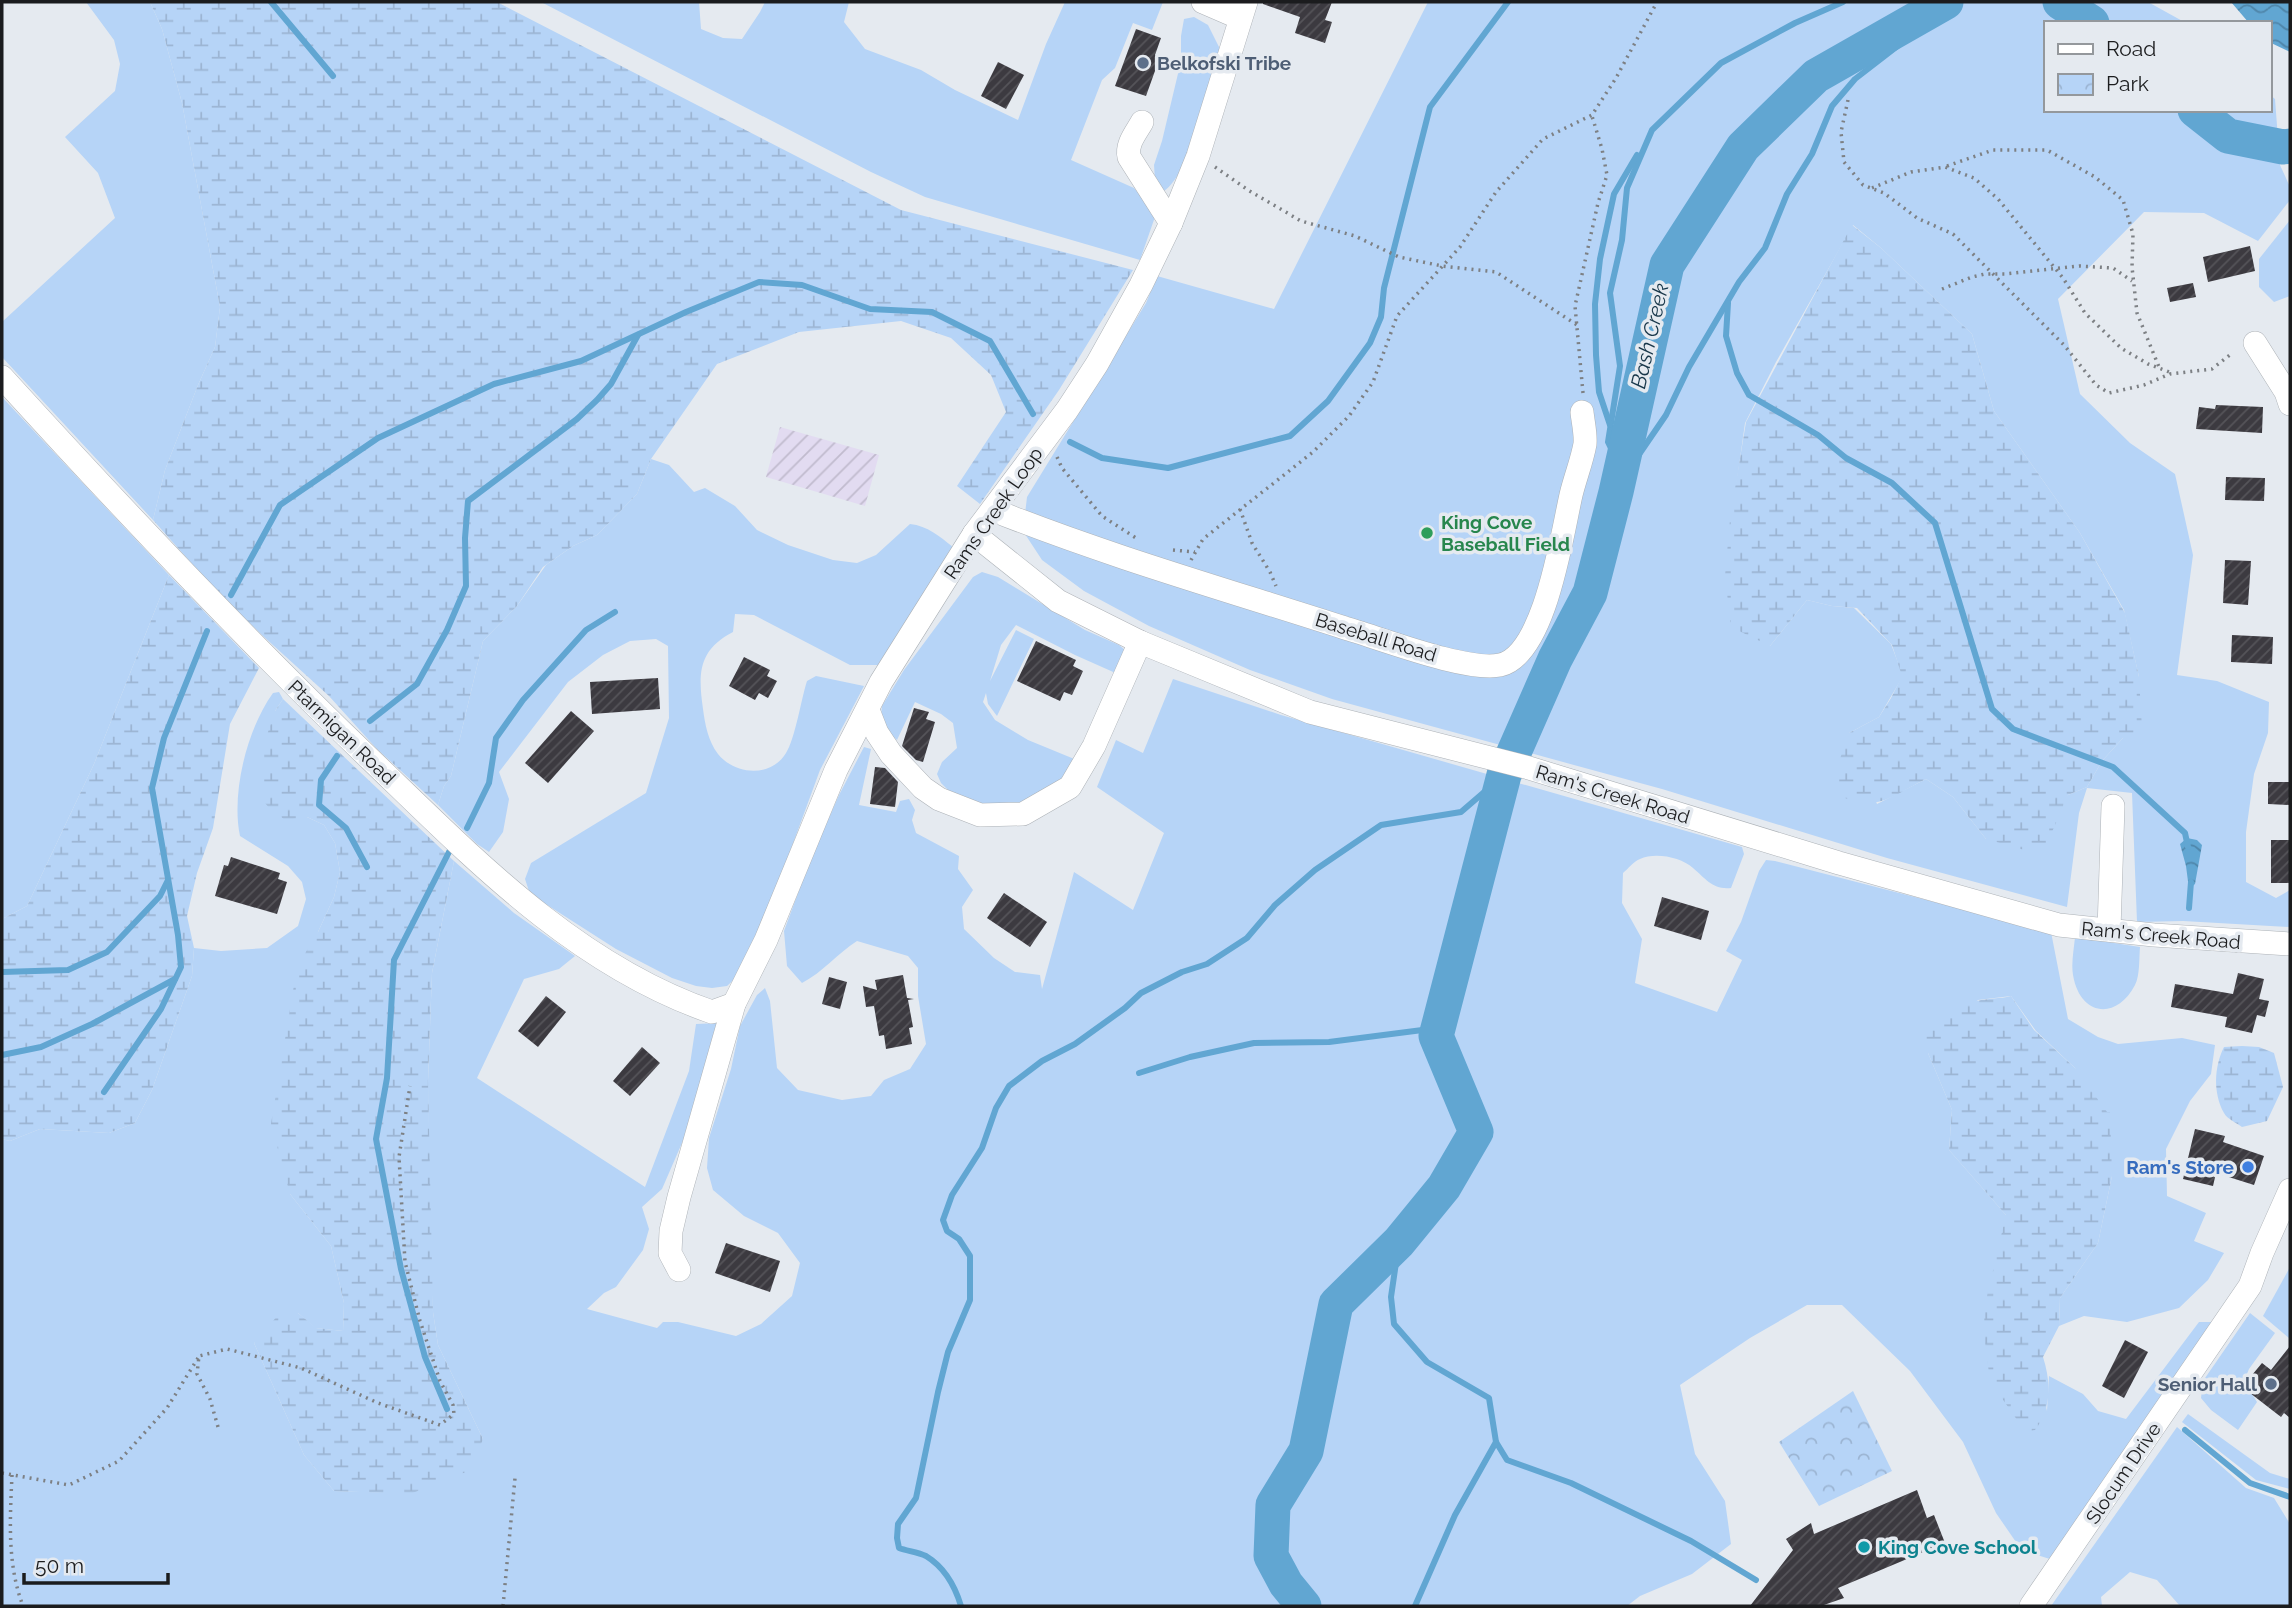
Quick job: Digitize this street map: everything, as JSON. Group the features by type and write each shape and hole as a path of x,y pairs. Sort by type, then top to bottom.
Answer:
{"street":[{"path":"1203,2 1243,10"},
{"name":"Rams Creek Loop","path":"679,1270 670,1253 678,1196 734,1004 766,940 836,770 881,682 974,534 1097,364 1141,285 1171,223 1198,156 1243,10"},
{"path":"1142,122 1131,141 1129,157 1171,223"},
{"path":"2255,342 2286,392 2290,404"},
{"name":"Ptarmigan Road","path":"2,377 273,666 494,878 592,952 656,990 712,1012 734,1004"},
{"name":"Baseball Road","path":"993,510 1052,534 1290,612 1442,658 1470,664 1500,665 1522,651 1541,614 1557,567 1585,442 1582,412"},
{"name":"Ram's Creek Road","path":"974,534 1058,601 1140,642 1310,712 1484,755 2059,925 2258,944 2290,944"},
{"path":"868,710 877,733 891,754 923,788 939,800 980,815 1023,814 1070,786 1094,746 1140,642"},
{"path":"2109,930 2113,806"},
{"name":"Slocum Drive","path":"2031,1606 2250,1286 2290,1190"}],"path":[{"path":"1182,577 1203,539 1313,452 1349,416 1373,382 1397,316 1460,247 1496,192 1543,139 1592,116 1657,2"},
{"path":"1848,100 1841,132 1844,162 1863,185 1884,193 1917,218 1953,234 2064,345 2095,385 2109,393 2144,385 2174,374 2212,369 2231,354"},
{"path":"1582,412 1583,381 1574,306 1607,175 1592,116"},
{"path":"1872,188 1911,172 1945,167 1993,150 2047,150 2095,177 2123,200 2133,234 2132,267 2137,313 2160,368"},
{"path":"1198,156 1301,221 1355,236 1399,257 1443,266 1496,272 1577,325"},
{"path":"1945,167 1974,178 1998,199 2056,269 2085,313 2121,348 2174,374"},
{"path":"1942,289 1991,273 2005,274 2079,266 2113,268 2133,282"},
{"path":"1047,436 1062,468 1102,516 1135,538 1148,542"},
{"path":"1240,509 1252,543 1290,612"},
{"path":"1161,546 1195,552"},
{"path":"2,1473 69,1485 119,1461 167,1408 199,1356 227,1349 301,1368 378,1403 440,1425 454,1414 453,1405 440,1381 424,1332 405,1262 399,1157 410,1086"},
{"path":"199,1356 197,1374 210,1399 218,1427"},
{"path":"12,1475 9,1535 16,1588 23,1606"},
{"path":"503,1606 515,1478"}],"shaded area":[{"path":"780,427 879,455 865,506 766,477"}],"green space":[{"path":"86,2 150,2 162,29 182,103 220,307 215,347 165,470 153,520 2,357 2,322 115,218 98,173 65,137 115,91 120,64 114,40"},
{"path":"150,2 497,2 901,210 1133,270 1059,390 980,504 957,486 1006,412 991,375 951,338 901,321 799,332 717,364 651,459 637,494 597,535 573,546 543,567 517,606 483,641 451,776 444,786 438,805 376,748 329,696 210,584 153,520 165,470 215,347 220,307 182,103 162,29"},
{"path":"541,2 699,2 701,29 723,38 742,39 765,2 849,2 844,22 865,49 921,70 955,90 1018,120 1046,44 1065,2 1163,2 1152,30 1133,23 1115,68 1102,80 1071,160 1134,188 1156,214 1140,260 925,197 871,172"},
{"path":"1428,2 2148,2 2182,21 2044,21 2044,112 2271,112 2271,96 2275,99 2280,165 2290,187 2290,200 2258,241 2204,213 2144,212 2058,299 2080,394 2130,443 2175,474 2193,555 2177,675 2217,681 2269,702 2268,733 2254,774 2246,832 2246,882 2276,898 2290,890 2290,927 2183,921 2137,922 2132,793 2087,788 2079,813 2067,907 1887,858 1662,789 1332,699 1250,670 1149,626 1084,591 1042,560 1023,531 1027,497 1146,303 1157,276 1274,309","holes":["1853,225 1972,334 1994,411 2080,533 2124,610 2139,677 2123,738 2102,761 2087,787 1986,839 1953,797 1926,779 1877,804 1849,733 1879,717 1903,676 1891,644 1854,608 1807,600 1770,646 1732,516 1745,423"]},
{"path":"1194,17 1208,25 1220,49 1191,147 1174,181 1164,191 1155,180 1154,165 1181,61 1184,19"},
{"path":"2290,220 2290,296 2274,302 2259,287 2259,259"},
{"path":"1852,225 1881,248 1972,334 1994,411 2080,533 2125,613 2139,677 2142,729 2123,738 2102,761 2087,787 2068,795 2042,855 1986,839 1953,797 1926,779 1894,796 1875,802 1853,801 1840,796 1834,776 1849,733 1879,717 1902,676 1892,645 1857,608 1807,600 1770,646 1731,627 1725,576 1730,519 1746,422"},
{"path":"2,397 169,575 94,764 27,906 2,919"},
{"path":"651,459 669,465 694,492 705,488 735,506 757,530 788,545 833,560 857,563 876,555 910,524 928,529 953,547 878,665 850,665 754,615 735,614 733,632 721,639 707,655 701,674 701,685 708,732 718,754 725,761 743,770 771,767 786,753 807,681 816,676 864,686 820,770 741,973 727,986 712,988 672,978 616,949 530,894 525,879 531,863 646,793 669,718 668,646 656,639 630,641 603,655 568,682 499,772 509,799 503,832 489,852 477,844 438,805 444,786 451,776 483,641 517,606 546,565 573,546 597,535 637,494"},
{"path":"982,572 998,577 1085,630 1119,645 1131,655 1120,675 1016,625 1001,645 990,681 1016,630 1034,639 997,716 988,704 986,693 983,702 995,720 1028,740 1084,763 1033,804 979,810 949,791 937,774 942,762 957,748 953,723 915,702 897,740 890,734 881,716 882,706 904,670 973,577"},
{"path":"169,575 259,668 230,724 213,828 197,873 187,916 194,948 192,976 152,1090 135,1123 109,1133 40,1129 10,1141 2,1139 2,919 27,906 94,764"},
{"path":"1173,679 1281,715 1742,847 1744,854 1731,888 1714,885 1688,864 1668,857 1640,859 1623,873 1622,903 1642,939 1635,983 1717,1012 1742,960 1726,951 1766,860 2051,932 2068,1019 2098,1037 2118,1044 2182,1038 2215,1045 2211,1074 2190,1101 2166,1149 2167,1196 2206,1213 2194,1241 2224,1253 2208,1280 2179,1308 2127,1322 2084,1316 2059,1326 2060,1298 2098,1243 2112,1176 2075,1068 2036,1031 2011,996 1978,1000 1928,1053 1952,1110 1949,1150 2006,1215 2047,1411 2049,1376 2083,1394 2098,1411 2126,1419 2199,1322 2213,1322 2053,1560 2018,1545 1996,1513 1963,1442 1910,1371 1842,1305 1807,1305 1750,1338 1680,1385 1695,1454 1725,1501 1731,1544 1692,1574 1640,1596 1627,1606 2,1606 2,1139 10,1141 40,1129 109,1133 135,1123 152,1090 192,976 194,948 221,951 267,948 298,926 306,899 302,882 288,866 240,836 238,819 243,762 256,724 273,693 279,692 283,699 275,711 307,817 324,825 335,843 340,872 334,897 318,932 290,1194 331,1246 344,1303 343,1331 315,1328 298,1313 254,1343 304,1455 334,1491 400,1493 483,1439 438,1345 429,1243 428,1081 432,973 454,861 514,913 575,956 559,969 524,979 477,1078 645,1187 689,1071 696,1024 720,1023 695,1113 662,1189 642,1207 649,1229 643,1250 616,1287 604,1293 587,1309 657,1328 663,1322 678,1322 736,1336 761,1324 792,1296 800,1263 778,1233 744,1216 713,1190 707,1168 709,1138 731,1069 740,1026 757,995 765,988 770,1001 777,1068 798,1090 842,1100 871,1096 884,1080 910,1069 926,1044 918,996 918,968 908,956 857,941 802,983 787,966 784,931 811,858 864,747 871,749 859,805 896,812 900,801 909,799 915,810 912,820 916,833 959,856 958,869 973,890 962,907 964,929 994,958 1015,972 1040,975 1042,989 1074,872 1133,910 1164,833 1097,787 1116,740 1143,753"},
{"path":"283,699 454,861 432,973 428,1081 433,1312 438,1345 483,1439 471,1470 410,1494 334,1491 304,1455 254,1343 279,1314 298,1313 316,1328 343,1331 344,1303 331,1246 290,1194 271,1124 297,967 318,932 334,897 340,872 335,843 324,825 307,817 285,820 261,798 264,744 275,711"},
{"path":"2075,937 2140,947 2137,981 2127,997 2118,1004 2100,1009 2083,999 2073,975"},
{"path":"2011,996 2034,1030 2075,1068 2107,1112 2110,1112 2112,1176 2098,1243 2060,1298 2059,1326 2043,1357 2048,1376 2045,1413 2035,1430 2030,1431 2022,1427 1990,1381 1985,1342 1984,1309 2006,1215 1949,1150 1952,1110 1928,1053 1925,1032 1942,1016 1962,1005"},
{"path":"2224,1047 2259,1047 2274,1053 2283,1087 2267,1121 2242,1127 2224,1113 2216,1080"},
{"path":"2290,1267 2290,1339 2263,1316"},
{"path":"2250,1313 2275,1333 2249,1369 2244,1381 2257,1402 2238,1430 2211,1410 2201,1398 2203,1381"},
{"path":"1853,1391 1892,1471 1819,1506 1779,1442"},
{"path":"2188,1414 2270,1473 2290,1479 2290,1489 2256,1480 2182,1422"},
{"path":"2177,1427 2246,1488 2274,1498 2290,1524 2290,1606 2180,1606 2157,1580 2130,1572 2101,1597 2102,1606 2051,1606"}],"water":[{"path":"2231,2 2290,2 2290,52 2271,43 2271,21 2247,21"},
{"path":"2187,838 2197,840 2202,845 2195,884 2189,889 2180,844"}],"building":[{"path":"1263,2 1332,2 1325,20 1332,22 1325,43 1295,33 1300,17"},
{"name":"Belkofski Tribe","path":"1136,29 1161,38 1155,55 1160,57 1146,96 1115,86"},
{"path":"998,62 1024,75 1006,109 981,96"},
{"path":"2250,246 2255,271 2208,282 2203,257"},
{"path":"2193,283 2196,297 2170,302 2167,288"},
{"path":"2216,405 2263,407 2262,433 2196,429 2199,407 2215,409"},
{"path":"2226,477 2265,478 2264,501 2225,500"},
{"path":"2225,560 2251,561 2248,605 2223,603"},
{"path":"2232,635 2273,637 2272,664 2231,662"},
{"path":"1036,641 1076,660 1073,666 1083,671 1072,695 1064,692 1060,701 1017,681"},
{"path":"744,657 770,670 767,676 777,681 768,698 759,693 755,700 729,686"},
{"path":"658,678 660,709 592,714 590,682"},
{"path":"914,708 929,712 926,719 935,722 923,762 916,760 902,746"},
{"path":"571,711 594,731 548,783 525,763"},
{"path":"875,767 885,768 898,782 895,807 870,804"},
{"path":"2268,782 2290,782 2290,805 2268,804"},
{"path":"2271,840 2290,840 2290,883 2271,883"},
{"path":"231,857 280,873 278,879 287,882 277,914 215,896 224,865 228,866"},
{"path":"1004,893 1047,922 1030,947 987,918"},
{"path":"1662,897 1709,911 1701,940 1654,926"},
{"path":"2238,973 2264,979 2259,999 2269,1001 2265,1017 2257,1015 2252,1033 2225,1027 2227,1017 2171,1007 2175,984 2233,994"},
{"path":"903,975 907,998 914,999 908,1000 913,1027 909,1028 912,1044 886,1049 884,1035 879,1036 874,1006 866,1007 863,986 877,990 875,980"},
{"path":"829,977 847,982 840,1009 822,1004"},
{"path":"546,996 566,1012 538,1047 518,1031"},
{"path":"642,1047 660,1063 630,1096 613,1081"},
{"path":"2195,1129 2225,1136 2223,1142 2264,1156 2254,1185 2216,1173 2213,1186 2183,1179"},
{"path":"726,1243 780,1261 770,1292 715,1273"},
{"path":"2125,1340 2148,1352 2124,1398 2102,1386"},
{"name":"Senior Hall","path":"2290,1346 2290,1418 2284,1413 2281,1417 2250,1393 2255,1387 2247,1381 2262,1363 2271,1370"},
{"name":"King Cove School","path":"1917,1490 1927,1518 1934,1515 1945,1543 1838,1588 1844,1598 1821,1606 1750,1606 1793,1550 1786,1539 1811,1523 1814,1534"}],"waterway":[{"path":"271,2 333,76"},
{"path":"1070,442 1102,458 1168,468 1290,436 1328,401 1370,343 1381,317 1384,288 1430,107 1508,2"},
{"name":"Bash Creek","path":"1843,2 1795,23 1721,63 1652,130 1627,188 1622,240 1610,293 1620,366 1608,442 1621,469 1640,453 1666,415 1689,367 1739,282 1765,248 1787,194 1812,154 1832,106 1855,79 1951,2"},
{"name":"Bash Creek","path":"1304,1606 1286,1584 1271,1556 1273,1505 1306,1451 1336,1304 1399,1242 1444,1187 1476,1132 1436,1036 1504,775 1555,659 1590,593 1616,492 1667,265 1743,147 1816,76 1946,2"},
{"name":"Bash Creek","path":"2060,2 2089,21"},
{"name":"Bash Creek","path":"2198,112 2228,136 2283,147 2290,146"},
{"name":"Bash Creek","path":"2283,147 2290,143"},
{"path":"1610,425 1599,392 1595,304 1600,259 1614,194 1637,155"},
{"path":"231,595 280,505 378,438 494,384 581,361 686,312 759,282 802,285 870,309 932,312 990,341 1033,414"},
{"path":"1728,303 1726,336 1737,373 1749,395 1818,435 1846,458 1892,483 1935,523 1992,709 2013,729 2113,767 2185,833 2188,847"},
{"path":"370,721 417,684 447,630 466,586 465,538 468,501 577,419 597,400 611,384 638,335"},
{"path":"467,828 489,783 496,738 523,700 586,630 615,612"},
{"path":"104,1092 161,1009 181,967 178,935 152,788 164,738 207,631"},
{"path":"337,756 321,780 319,805 346,828 367,867"},
{"path":"961,1606 952,1584 938,1566 920,1553 899,1548 898,1524 916,1498 948,1352 970,1300 970,1256 959,1239 947,1231 943,1220 952,1195 982,1148 996,1108 1009,1086 1042,1061 1075,1044 1141,993 1182,972 1207,964 1247,938 1275,905 1315,870 1381,825 1461,812 1504,775"},
{"path":"447,1409 425,1357 401,1269 376,1139 387,1078 394,960 450,850"},
{"path":"2,972 68,970 107,952 160,896 168,880"},
{"path":"2189,908 2191,882"},
{"path":"2,1055 41,1047 92,1024 175,979"},
{"path":"1139,1073 1190,1057 1254,1043 1329,1042 1438,1028"},
{"path":"1399,1242 1391,1297 1394,1324 1427,1362 1489,1398 1496,1442 1507,1460 1571,1483 1691,1541 1756,1580"},
{"path":"2185,1430 2250,1483 2290,1497"},
{"path":"1415,1606 1455,1515 1496,1442"}],"place":[{"name":"Belkofski Tribe","path":"1143,63"},
{"name":"King Cove Baseball Field","path":"1427,533"},
{"name":"Ram's Store","path":"2248,1167"},
{"name":"Senior Hall","path":"2271,1384"},
{"name":"King Cove School","path":"1864,1547"}]}
